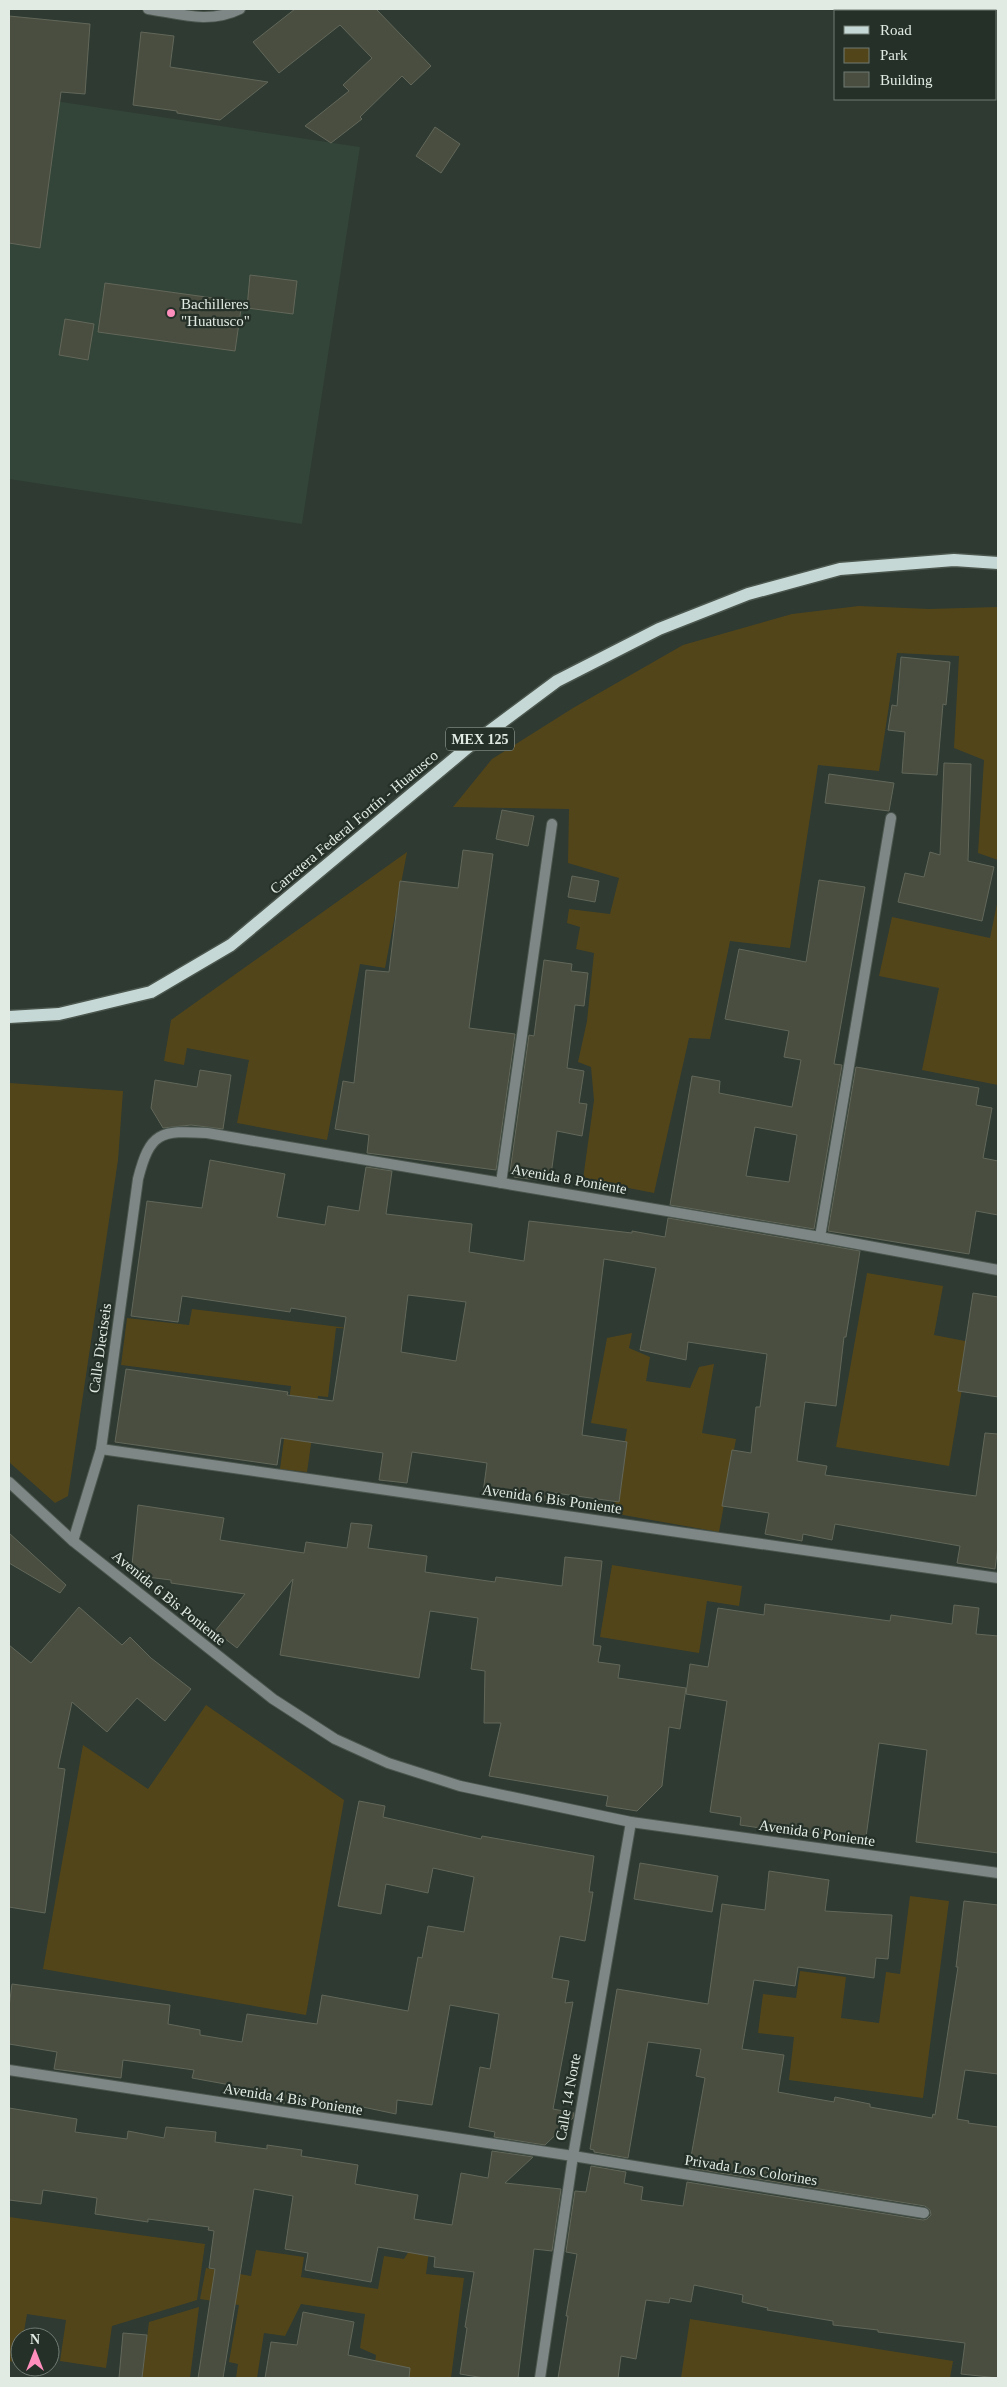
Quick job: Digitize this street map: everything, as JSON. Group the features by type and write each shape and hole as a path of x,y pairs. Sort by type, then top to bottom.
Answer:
{"main road":[{"name":"Carretera Federal Fortín - Huatusco","path":"9,1017 59,1014 150,992 231,945 467,748 557,681 659,629 748,594 840,569 954,560 998,563"}],"street":[{"path":"148,9 204,18 226,16 240,9"},
{"path":"820,1237 891,818"},
{"path":"502,1183 552,824"},
{"name":"Avenida 8 Poniente","path":"144,1156 151,1143 162,1135 180,1131 207,1133 820,1237 998,1270"},
{"name":"Calle Dieciseis","path":"73,1541 102,1449 138,1179 144,1156"},
{"name":"Avenida 6 Bis Poniente","path":"102,1449 998,1578"},
{"name":"Avenida 6 Bis Poniente","path":"9,1482 73,1541 273,1700 335,1739 388,1762 460,1786 631,1822"},
{"name":"Avenida 6 Poniente","path":"631,1822 998,1873"},
{"name":"Calle 14 Norte","path":"540,2378 573,2156 631,1822"},
{"name":"Avenida 4 Bis Poniente","path":"9,2070 573,2156"},
{"name":"Privada Los Colorines","path":"573,2156 924,2213"}],"shaded area":[{"name":"Bachilleres \"Huatusco\"","path":"9,94 360,147 302,524 9,479"}],"green space":[{"path":"859,606 929,609 998,607 998,860 978,853 984,760 954,748 959,656 897,653 879,771 818,765 790,948 730,941 710,1039 689,1038 654,1193 583,1179 594,1100 591,1067 578,1062 587,1021 594,953 576,949 580,927 567,923 569,909 610,914 619,878 568,863 569,809 453,807 492,759 573,708 683,645 792,614"},
{"path":"407,852 385,968 360,964 327,1140 237,1123 249,1060 187,1048 184,1065 164,1061 171,1020"},
{"path":"998,899 998,1085 922,1070 939,988 879,976 892,917 990,938"},
{"path":"9,1083 123,1091 118,1160 68,1496 55,1503 9,1462"},
{"path":"867,1273 943,1286 934,1335 970,1342 949,1466 836,1447"},
{"path":"192,1309 356,1329 336,1328 328,1397 318,1396 307,1472 280,1469 291,1386 121,1365 127,1318 189,1325"},
{"path":"632,1333 629,1348 650,1357 646,1381 690,1388 699,1367 714,1364 702,1433 736,1439 719,1532 612,1513 627,1429 591,1423 607,1338"},
{"path":"612,1565 742,1586 739,1606 707,1601 699,1653 600,1637"},
{"path":"206,1705 344,1800 306,2015 43,1969 83,1745 148,1789"},
{"path":"910,1896 949,1901 923,2098 789,2080 794,2037 758,2033 763,1994 796,1998 800,1971 846,1977 841,2018 879,2023 886,1972 900,1974"},
{"path":"9,2217 205,2244 197,2300 112,2326 106,2368 60,2361 66,2320 27,2314 25,2327 10,2327 9,2361"},
{"path":"411,2248 429,2251 426,2274 464,2278 451,2378 373,2378 376,2355 360,2348 365,2314 301,2304 285,2336 264,2333 257,2378 236,2378 238,2364 229,2362 239,2305 200,2299 206,2268 251,2276 256,2250 304,2257 301,2277 378,2289 384,2256 404,2259"},
{"path":"199,2307 190,2378 142,2378 149,2322"},
{"path":"690,2319 953,2361 950,2378 681,2378"}],"building":[{"path":"295,9 376,9 431,66 411,85 402,76 360,117 362,119 331,143 305,126 349,91 343,85 372,58 340,25 279,73 253,42"},
{"path":"9,16 90,24 85,94 61,92 40,248 9,243"},
{"path":"141,32 174,36 170,67 268,82 220,120 177,113 177,111 133,105"},
{"path":"435,127 460,144 441,173 416,156"},
{"path":"250,275 297,281 293,314 247,308"},
{"path":"105,283 242,302 235,351 98,332"},
{"path":"65,319 94,324 88,360 59,355"},
{"path":"901,657 950,662 946,705 943,704 937,775 902,773 905,732 888,730 892,705 897,706"},
{"path":"944,763 971,764 968,861 994,867 982,921 898,902 905,873 924,877 930,852 940,855"},
{"path":"829,774 894,783 889,811 825,803"},
{"path":"502,810 534,816 528,846 496,839"},
{"path":"463,850 493,854 469,1028 515,1034 496,1170 367,1153 369,1135 335,1129 343,1081 354,1083 366,970 389,972 400,881 458,888"},
{"path":"572,876 599,881 595,902 568,897"},
{"path":"819,880 865,887 834,1064 842,1065 814,1229 670,1205 692,1076 720,1081 719,1093 792,1107 801,1060 784,1057 789,1031 725,1019 739,949 806,962","holes":["755,1127 797,1135 789,1182 746,1176"]},
{"path":"544,960 572,964 571,971 588,973 584,1006 575,1005 567,1068 584,1071 579,1103 587,1104 582,1136 557,1131 550,1182 514,1177 515,1172 510,1172 529,1035 534,1036"},
{"path":"856,1067 979,1088 976,1105 992,1108 983,1158 998,1161 998,1215 976,1211 969,1254 828,1231"},
{"path":"200,1070 231,1075 223,1129 191,1125 163,1128 151,1108 155,1080 197,1087"},
{"path":"210,1160 285,1174 277,1217 325,1225 328,1206 359,1211 366,1167 392,1171 386,1214 472,1224 469,1252 524,1261 529,1221 632,1233 632,1231 665,1237 668,1218 860,1251 846,1337 844,1337 836,1406 805,1402 797,1461 827,1466 825,1475 976,1496 985,1433 998,1434 998,1546 995,1569 957,1563 960,1546 835,1524 832,1540 803,1534 802,1541 765,1534 769,1513 722,1506 732,1450 751,1453 756,1407 760,1407 767,1354 688,1342 686,1360 640,1350 656,1268 604,1259 582,1435 627,1442 619,1502 548,1492 547,1501 483,1493 487,1463 412,1452 407,1483 379,1480 383,1453 281,1438 277,1465 115,1442 126,1369 288,1392 287,1395 333,1401 346,1317 291,1308 290,1312 182,1296 178,1322 131,1316 147,1201 202,1208","holes":["408,1295 466,1302 456,1361 401,1352"]},
{"path":"973,1293 998,1297 998,1397 958,1391"},
{"path":"138,1505 224,1518 220,1540 304,1553 306,1542 347,1548 351,1523 372,1525 368,1548 427,1556 425,1572 495,1582 496,1577 562,1586 565,1557 602,1561 593,1645 601,1646 598,1662 620,1665 618,1678 686,1688 680,1729 669,1727 662,1786 637,1811 606,1806 608,1796 489,1776 501,1723 484,1723 485,1671 471,1669 478,1618 430,1611 419,1678 280,1655 293,1579 237,1648 215,1631 245,1594 171,1583 171,1580 131,1575"},
{"path":"9,1533 66,1585 60,1593 9,1563"},
{"path":"765,1604 890,1621 891,1615 952,1624 954,1605 979,1608 976,1634 998,1636 998,1853 916,1842 927,1750 879,1743 866,1837 822,1832 821,1834 775,1827 774,1830 740,1825 741,1817 710,1812 727,1701 686,1694 690,1664 708,1667 718,1608 764,1615"},
{"path":"79,1607 122,1645 130,1637 151,1658 191,1689 165,1721 137,1698 107,1732 72,1702 58,1768 65,1769 45,1913 9,1907 9,1645 31,1663"},
{"path":"359,1801 385,1806 383,1817 481,1839 482,1836 594,1856 589,1892 593,1892 585,1941 560,1936 552,1978 569,1981 565,2003 573,2002 553,2109 574,2113 573,2118 545,2145 494,2137 495,2132 469,2127 480,2067 490,2069 499,2014 450,2005 432,2105 397,2100 396,2114 297,2097 295,2105 234,2095 236,2086 192,2078 194,2070 123,2060 121,2078 54,2069 57,2052 9,2044 9,2007 12,1984 170,2005 168,2024 200,2030 200,2035 242,2042 247,2014 317,2024 322,1995 408,2011 418,1957 422,1958 428,1926 464,1932 474,1877 433,1868 428,1893 386,1884 381,1914 338,1906"},
{"path":"640,1863 718,1876 712,1912 634,1899"},
{"path":"769,1871 829,1880 825,1911 892,1915 888,1959 876,1958 874,1978 798,1967 795,1986 754,1980 742,2049 784,2055 778,2092 834,2102 835,2097 870,2104 870,2107 932,2118 933,2114 935,2115 958,1967 956,1967 964,1901 998,1905 998,2074 965,2070 957,2119 969,2121 968,2123 998,2127 998,2378 961,2374 965,2343 833,2325 833,2321 767,2310 768,2308 742,2302 743,2295 694,2285 691,2302 670,2298 669,2303 646,2300 636,2359 621,2356 618,2378 558,2378 577,2254 566,2252 575,2191 586,2192 591,2166 626,2172 624,2183 643,2187 641,2200 683,2206 687,2182 923,2220 931,2215 930,2210 925,2206 689,2168 705,2078 696,2076 701,2049 648,2042 628,2158 594,2152 594,2150 590,2149 617,1989 708,2004 722,1904 765,1910"},
{"path":"9,2108 77,2119 75,2132 127,2139 128,2131 164,2138 166,2127 216,2132 215,2142 267,2149 267,2145 302,2150 301,2156 358,2165 355,2184 418,2195 414,2219 452,2225 461,2173 488,2178 492,2151 533,2157 505,2183 561,2189 552,2251 534,2249 518,2378 484,2378 460,2374 474,2272 434,2267 435,2257 378,2247 371,2282 305,2270 308,2253 285,2249 293,2196 254,2189 223,2378 198,2378 215,2269 209,2268 214,2231 208,2230 209,2227 148,2219 148,2222 95,2214 97,2198 43,2190 41,2204 9,2200"},
{"path":"303,2312 354,2322 348,2355 410,2368 409,2378 265,2378 271,2342 297,2345"},
{"path":"123,2333 147,2335 142,2378 119,2378"}],"place":[{"name":"Bachilleres \"Huatusco\"","path":"171,313"}]}
